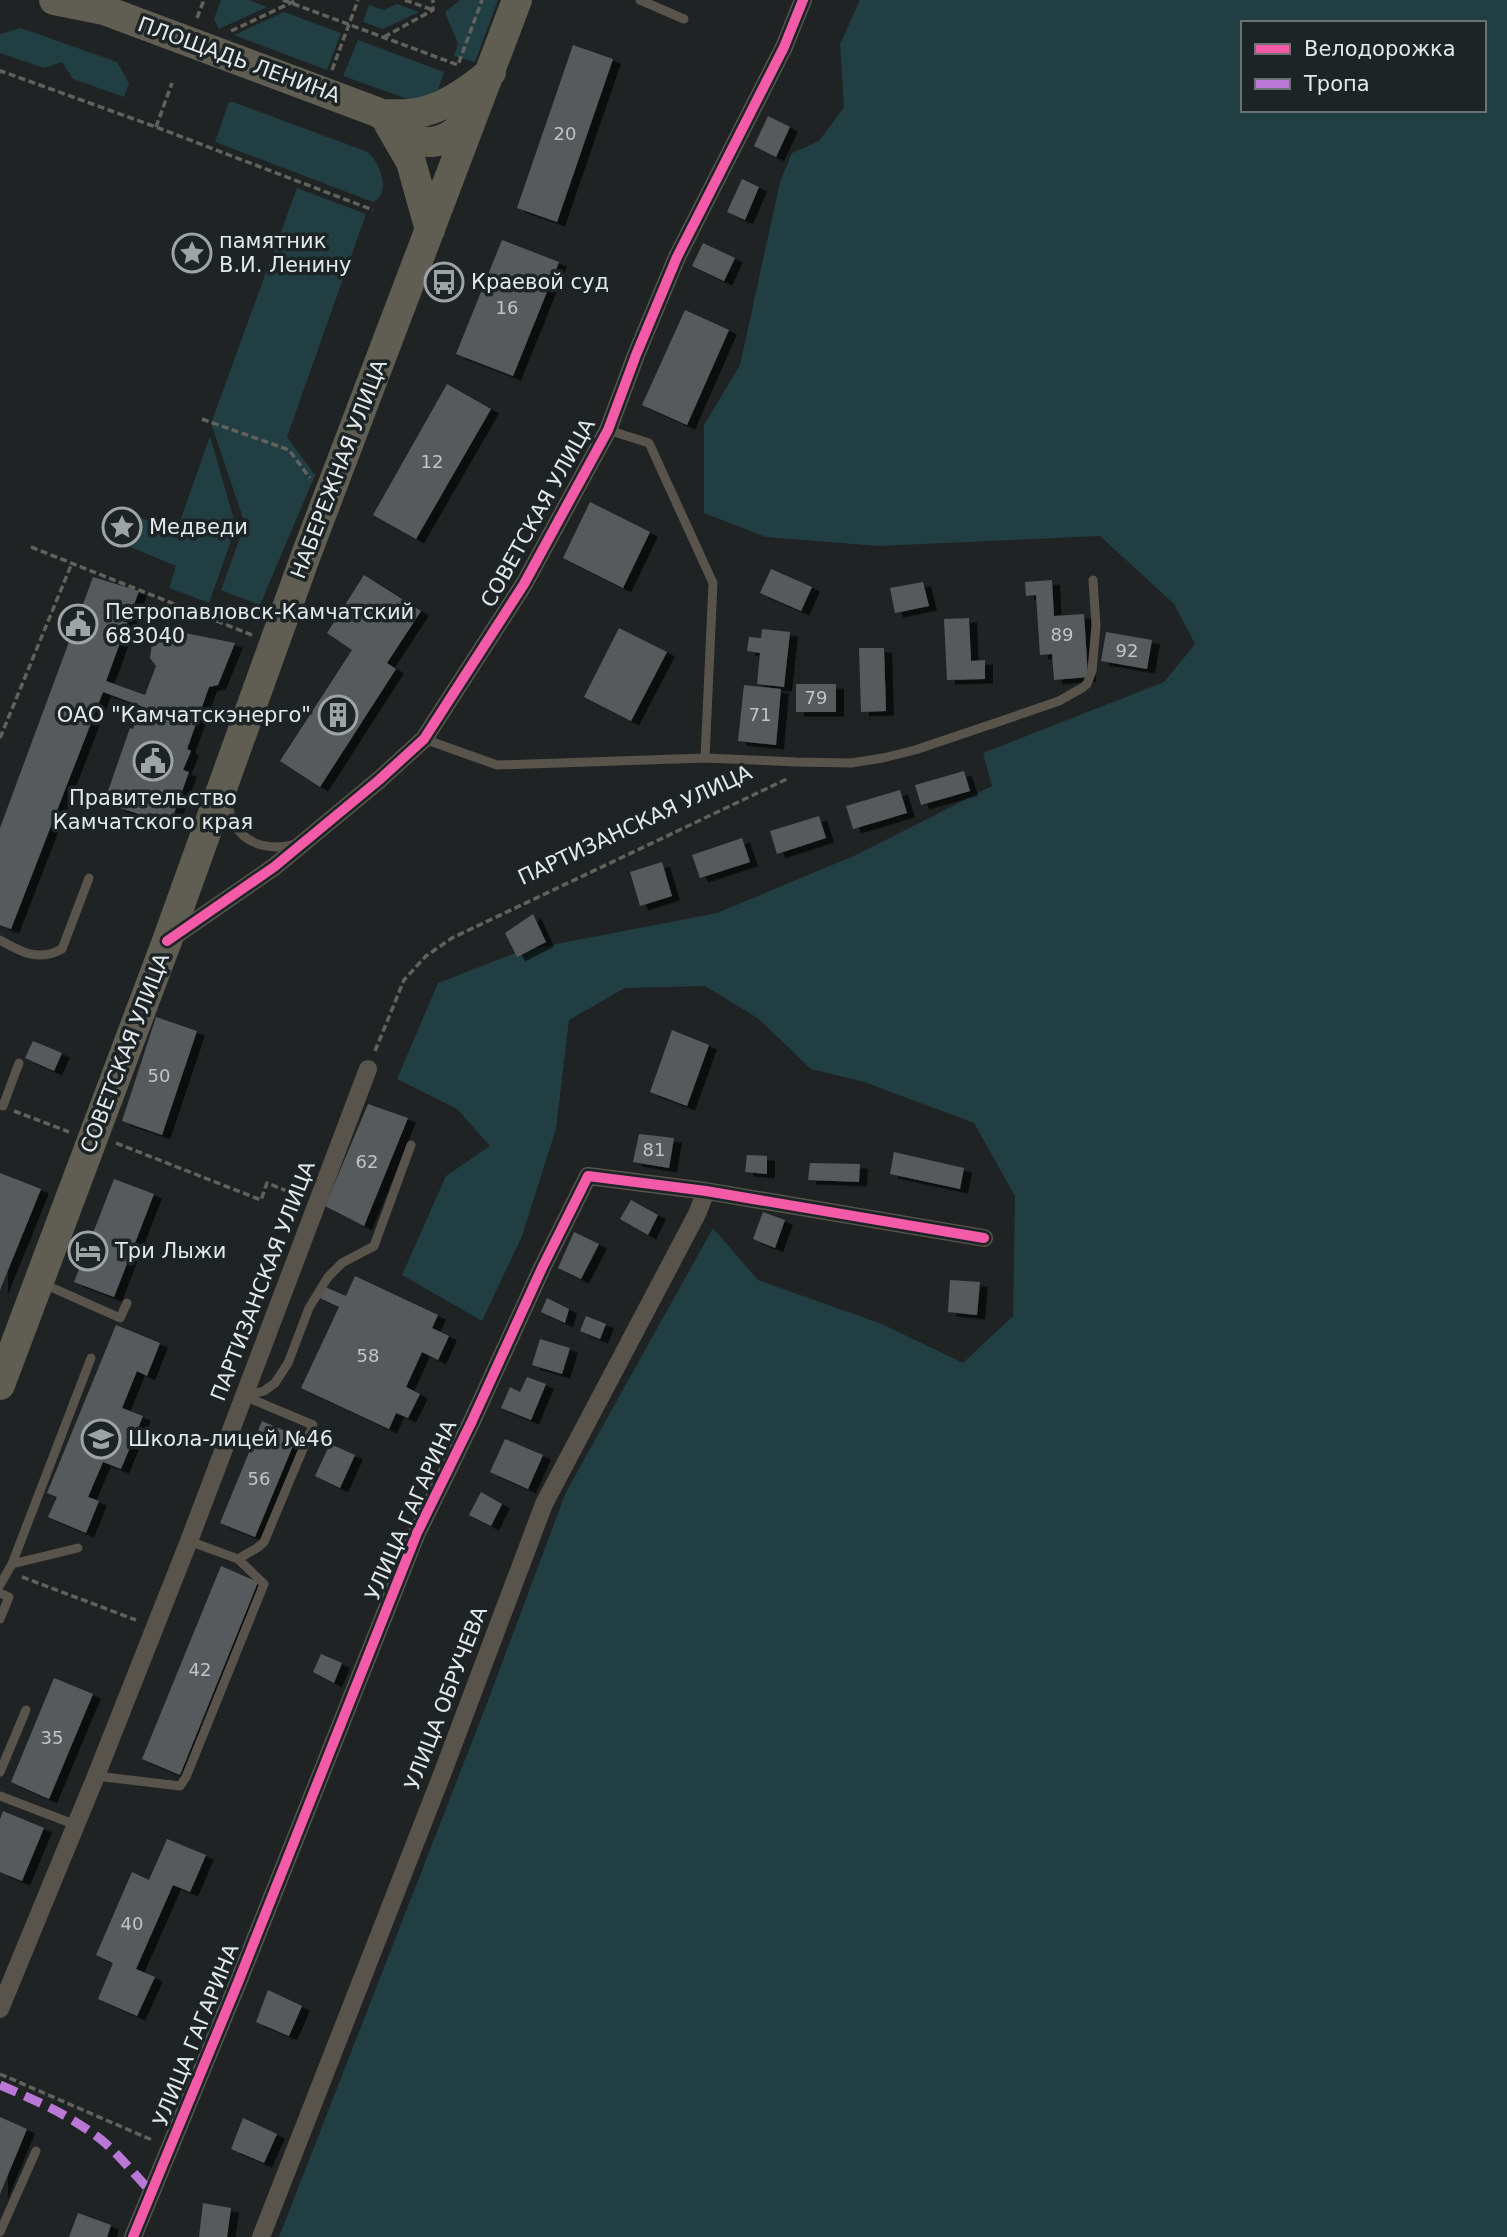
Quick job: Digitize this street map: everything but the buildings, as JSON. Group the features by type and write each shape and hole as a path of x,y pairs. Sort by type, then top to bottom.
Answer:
{"main road":[{"name":"ПЛОЩАДЬ ЛЕНИНА","path":"54,0 104,10 382,114"},
{"name":"НАБЕРЕЖНАЯ УЛИЦА","path":"167,941 306,555 517,0"},
{"path":"382,114 415,113 439,106 491,72"},
{"path":"382,114 412,138 432,143 445,141 460,130 475,113"},
{"path":"382,114 398,136 411,162 430,230"},
{"name":"СОВЕТСКАЯ УЛИЦА","path":"0,1385 167,941"}],"street":[{"name":"СОВЕТСКАЯ УЛИЦА","path":"167,941 274,867 424,739 524,584 608,430 677,257 784,47 803,0"},
{"name":"ПАРТИЗАНСКАЯ УЛИЦА","path":"0,2009 189,1541 368,1069"},
{"name":"УЛИЦА ГАГАРИНА","path":"133,2237 418,1533 588,1176 706,1191 984,1238"},
{"name":"УЛИЦА ОБРУЧЕВА","path":"261,2237 436,1790 544,1504 706,1191"}],"lane":[{"path":"640,0 684,19"},
{"path":"608,430 649,443 713,583 705,758"},
{"path":"424,739 497,765 705,758 851,763 883,758 915,750 1059,701 1087,684 1092,671 1096,625 1093,580"},
{"path":"223,786 234,824 243,835 260,846 281,848 306,840"},
{"path":"0,940 25,954 35,956 53,954 62,949 89,878"},
{"path":"1,1106 19,1063"},
{"path":"244,1396 264,1391 275,1383 288,1363 309,1308 328,1277 342,1263 374,1246 411,1144"},
{"path":"39,1282 120,1318 127,1303"},
{"path":"0,1585 10,1568 91,1358"},
{"path":"238,1559 264,1542 313,1425 244,1396"},
{"path":"96,1776 180,1786 264,1584 238,1559 189,1541"},
{"path":"10,1568 78,1548"},
{"path":"0,1593 9,1597 0,1619"},
{"path":"0,1772 26,1710"},
{"path":"0,1796 76,1825"},
{"path":"0,2232 36,2151"}],"path":[{"path":"195,25 204,0"},
{"path":"283,0 457,65 482,0"},
{"path":"222,35 298,0"},
{"path":"330,75 358,0"},
{"path":"405,0 433,10"},
{"path":"433,0 433,10"},
{"path":"384,37 433,10"},
{"path":"0,73 1,71 156,127 373,210"},
{"path":"156,127 172,83"},
{"path":"202,419 289,450 314,483"},
{"path":"31,547 257,637"},
{"path":"0,738 72,563"},
{"path":"1,1106 73,1134"},
{"path":"111,1142 261,1200 267,1183 316,1202"},
{"path":"10,1568 155,1627"},
{"path":"0,2074 171,2147"}],"shaded area":[{"path":"221,0 249,0 267,7 219,29 214,19"},
{"path":"460,0 498,0 475,62 454,56 458,44 445,12"},
{"path":"860,0 1507,0 1507,2237 279,2237 486,1706 566,1492 713,1228 758,1280 882,1324 963,1363 1013,1316 1015,1196 974,1123 864,1082 811,1069 759,1019 705,986 625,988 569,1020 556,1129 522,1236 482,1321 402,1275 446,1176 490,1146 457,1109 397,1079 438,983 520,951 717,913 856,855 992,786 983,753 1164,682 1195,644 1174,604 1100,536 878,546 766,537 704,513 704,425 740,365 780,182 792,153 819,141 844,107 840,44"},
{"path":"397,4 419,12 383,29 363,22 369,5 384,10"},
{"path":"284,12 341,33 327,70 234,35"},
{"path":"21,28 117,62 129,83 124,97 73,79 62,62 44,68 0,53 0,34"},
{"path":"358,40 444,72 438,90 413,101 343,76"},
{"path":"229,102 368,152 377,163 382,178 379,198 373,202 215,142"},
{"path":"297,188 366,214 287,437 315,475 260,605 221,590 245,524 211,423"},
{"path":"210,436 236,527 209,603 169,588 176,566 104,536 115,509 177,530"}],"marked path":[{"path":"0,2085 54,2110 92,2133 104,2142 152,2193"}],"cycle path":[{"path":"167,941 274,867 424,739 524,584 608,430 677,257 784,47 803,0"},
{"path":"133,2237 239,1980 417,1533 588,1176 706,1191 984,1238"}],"place":[{"name":"памятник В.И. Ленину","path":"192,253"},
{"name":"Краевой суд","path":"444,282"},
{"name":"Медведи","path":"122,527"},
{"name":"Петропавловск-Камчатский 683040","path":"78,624"},
{"name":"ОАО \"Камчатскэнерго\"","path":"338,715"},
{"name":"Правительство Камчатского края","path":"153,761"},
{"name":"Три Лыжи","path":"88,1251"},
{"name":"Школа-лицей №46","path":"101,1439"}]}
